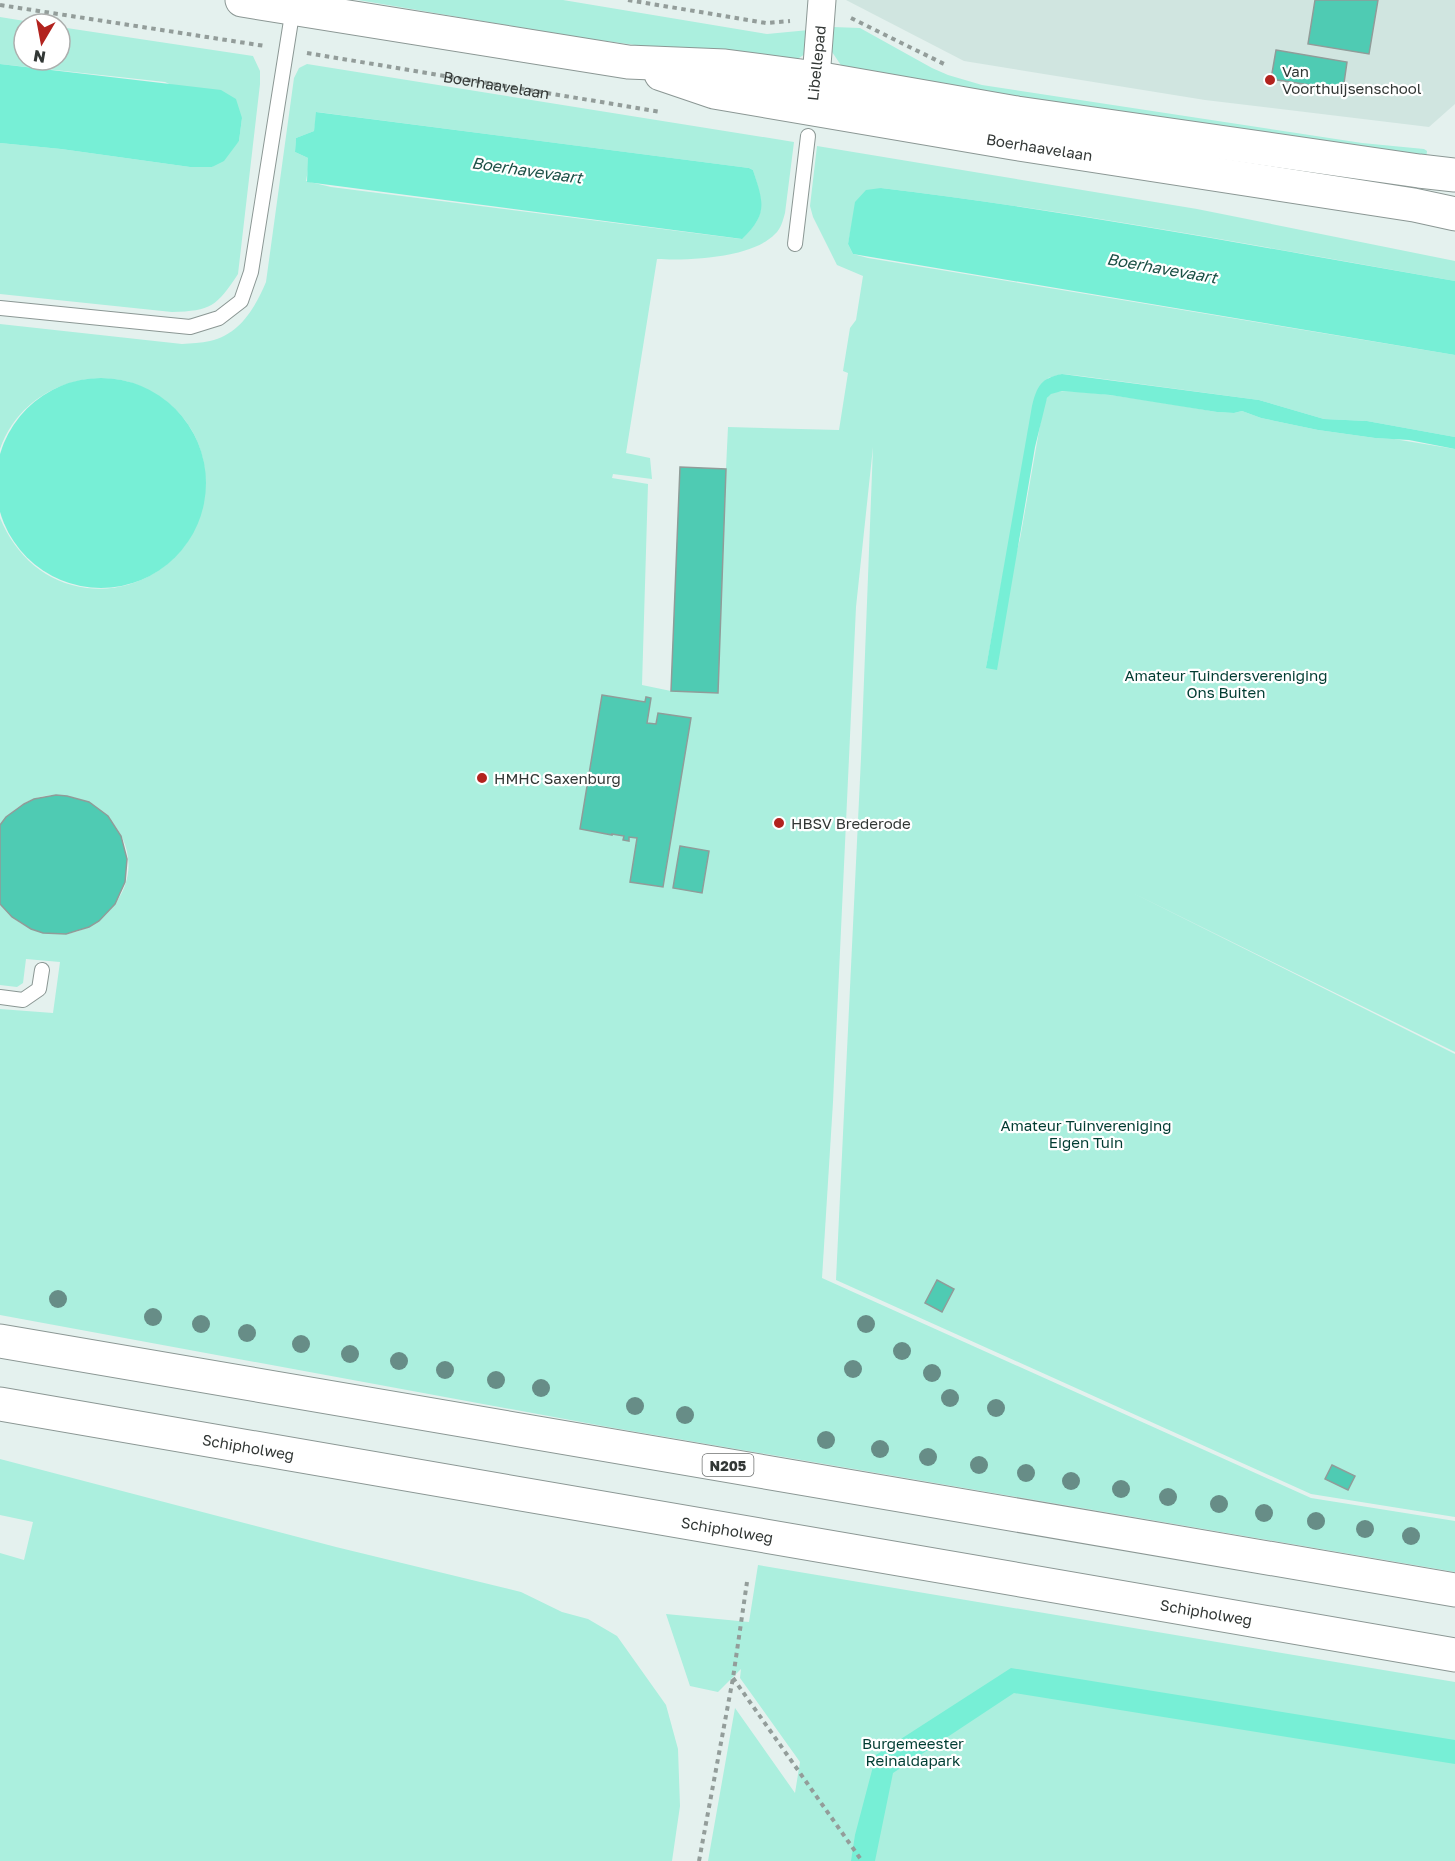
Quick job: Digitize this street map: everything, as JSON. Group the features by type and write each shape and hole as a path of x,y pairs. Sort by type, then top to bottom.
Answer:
{"main road":[{"name":"Boerhaavelaan","path":"242,0 628,63 725,66 812,107 1013,143 1403,203 1455,214"},
{"name":"Boerhaavelaan","path":"812,107 1017,113 1455,175"},
{"name":"N205","path":"0,1341 1455,1590"},
{"name":"Schipholweg","path":"0,1404 1455,1655"}],"street":[{"name":"Libellepad","path":"812,107 821,9"}],"lane":[{"path":"0,308 190,327 219,318 241,301 251,272 293,8"},
{"path":"795,244 812,107"},
{"path":"0,997 23,1000 39,989 42,970"}],"path":[{"path":"628,0 766,23 821,9"},
{"name":"Boerhaavelaan","path":"0,5 672,114"},
{"path":"699,1861 733,1678 747,1582"},
{"path":"733,1678 862,1861"}],"shaded area":[{"name":"Van Voorthuijsenschool","path":"846,0 1455,0 1455,104 1429,127 1205,100 964,61"}],"green space":[{"path":"358,0 563,0 767,34 809,30 808,52 787,66 577,37"},
{"path":"0,17 12,19 12,65 0,64"},
{"path":"833,27 860,28 932,68 982,85 1362,143 1424,149 1427,151 1426,159 849,77 832,52"},
{"path":"72,29 253,56 260,71 260,84 238,274 224,293 212,305 204,308 172,312 0,294 0,143 190,167 212,167 239,141 242,118 165,82 72,72"},
{"path":"307,64 794,142 785,213 775,234 765,242 736,253 702,258 657,259 626,453 650,458 652,479 613,474 612,478 648,484 642,685 671,691 680,467 726,469 728,427 839,430 848,373 843,371 850,328 856,320 863,276 837,265 813,217 810,206 817,146 1197,209 1455,261 1455,281 1097,219 881,188 852,224 848,244 853,254 868,258 1455,355 1455,437 1367,421 1324,419 1259,400 1062,374 1048,378 1005,564 986,668 1020,539 1042,414 1046,400 1052,393 1080,392 1217,412 1242,411 1261,418 1318,430 1455,449 1455,1052 1133,893 1455,1054 1455,1517 1311,1494 836,1280 861,758 873,447 856,607 833,1102 822,1278 1311,1498 1455,1521 1455,1572 608,1427 0,1315 0,1009 53,1013 60,962 26,959 23,983 17,987 0,985 0,904 20,923 45,933 63,934 83,929 96,923 111,909 126,882 128,855 118,830 100,811 77,798 51,795 24,803 0,825 0,518 24,556 46,574 72,585 96,589 114,588 148,577 176,556 191,536 200,514 205,490 204,466 198,442 185,420 164,399 152,392 133,383 114,379 94,378 49,391 19,415 0,449 0,324 182,344 221,338 238,326 257,301 266,282 294,78 299,68","holes":["317,112 753,170 761,207 756,222 741,239 331,187 306,181 308,158 295,152 296,138 314,131"]},
{"path":"0,1459 336,1547 521,1592 562,1612 588,1619 617,1636 666,1705 678,1749 680,1806 672,1861 0,1861 0,1553 24,1560 33,1522 0,1515"},
{"name":"Burgemeester Reinaldapark","path":"758,1565 1455,1682 1455,1861 708,1861 735,1708 795,1793 800,1762 740,1678 741,1669 718,1692 690,1686 666,1614 749,1622"}],"water":[{"path":"0,64 12,65 12,72 68,72 221,90 236,99 242,118 239,141 224,161 212,167 190,167 0,143"},
{"name":"Boerhavevaart","path":"316,112 749,168 753,170 759,190 760,214 757,222 742,239 307,182 308,158 295,152 296,138 314,131"},
{"name":"Boerhavevaart","path":"881,188 1097,219 1455,281 1455,355 853,254 848,244 855,202 866,190"},
{"path":"1062,374 1259,400 1324,419 1367,421 1455,437 1455,449 1409,440 1318,430 1261,418 1242,411 1217,412 1110,395 1062,391 1051,394 1047,398 1035,447 997,670 986,668 1032,406 1041,384 1049,378"},
{"path":"91,378 111,378 132,382 151,390 182,416 194,433 202,452 206,483 202,514 194,533 168,564 151,576 132,584 111,588 91,588 70,584 51,576 20,550 8,533 0,514 -4,493 -4,473 0,452 8,433 34,402 51,390 70,382"},
{"path":"1011,1668 1455,1740 1455,1764 1014,1693 893,1773 875,1861 851,1861 855,1835 876,1755"}],"building":[{"path":"1315,0 1378,0 1369,54 1308,44"},
{"path":"1276,50 1347,62 1343,90 1271,79"},
{"path":"680,467 726,469 718,693 671,691"},
{"path":"602,695 645,702 646,697 651,698 647,723 656,724 658,713 691,718 663,887 630,882 637,838 629,837 629,841 623,840 624,836 580,829"},
{"path":"56,795 89,802 108,816 121,836 127,859 125,882 115,904 99,921 89,927 66,934 43,933 31,929 12,917 0,904 0,825 6,817 24,804 34,799"},
{"path":"680,846 709,851 702,893 673,888"},
{"path":"937,1280 954,1289 942,1312 925,1303"},
{"path":"1332,1465 1355,1476 1348,1490 1325,1479"}],"place":[{"name":"Van Voorthuijsenschool","path":"1270,80"},
{"name":"HMHC Saxenburg","path":"482,778"},
{"name":"HBSV Brederode","path":"779,823"}],"park label":[{"name":"Amateur Tuindersvereniging Ons Buiten","path":"1226,684"},
{"name":"Amateur Tuinvereniging Eigen Tuin","path":"1086,1134"}]}
